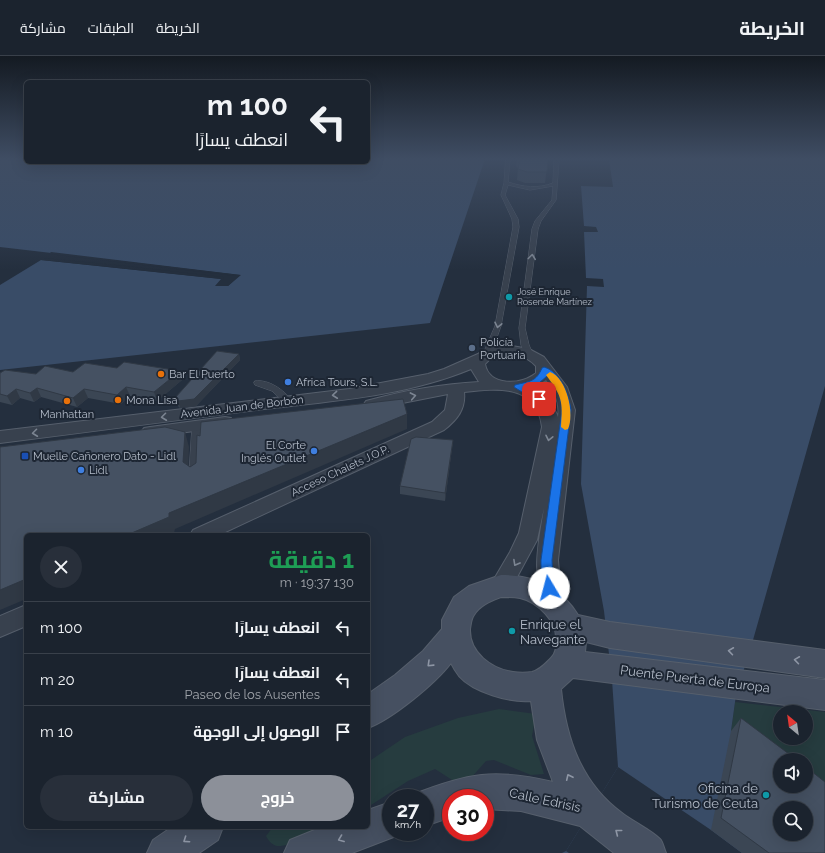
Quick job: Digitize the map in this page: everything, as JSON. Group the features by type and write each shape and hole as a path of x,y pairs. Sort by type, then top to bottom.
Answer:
{"main road":[{"path":"514,586 528,589 548,599 563,616 572,638 571,651 556,673 531,686 515,687 500,684 486,678 473,669 457,646 455,622 460,611 467,601 476,593 488,588 514,586"},
{"path":"563,616 610,635 825,664"},
{"path":"370,712 406,686 434,661 455,634"},
{"name":"Puente Puerta de Europa","path":"556,673 609,668 825,695"},
{"name":"Calle Edrisis","path":"556,673 546,706 551,730 559,756 572,783 589,810 646,853"},
{"name":"Calle Edrisis","path":"494,790 519,792 589,810"},
{"path":"370,828 382,823"},
{"path":"166,853 202,829"},
{"path":"303,853 367,829"}],"street":[{"name":"Avenida Juan de Borbón","path":"0,437 348,394 399,385 450,372 483,356 507,350 529,354"},
{"path":"529,354 540,361 544,369 554,378 565,398 567,410 547,560 549,588 563,616"},
{"path":"483,356 477,363 479,374 485,379 510,386 539,399 548,412 551,427 529,533 523,549 501,586"},
{"path":"510,386 535,383 544,374 544,369"},
{"name":"Avenida Juan de Borbón","path":"0,451 351,407 456,388 486,385 510,386"},
{"name":"Acceso Chalets J.O.P.","path":"204,533 442,423 452,415 456,409 456,388"},
{"path":"0,627 24,616"}],"lane":[{"path":"483,356 496,335 516,227 504,196"},
{"path":"529,354 522,336 535,229 538,221 554,200 554,196"},
{"path":"258,383 270,386 277,390 288,401"},
{"path":"194,478 196,426"}],"green space":[{"path":"735,702 773,706 773,745 813,745 813,711 825,712 825,804 813,793 813,753 773,753 773,756 731,731"},
{"path":"499,709 536,714 532,736 544,774 531,775 494,760 486,761 463,787 435,769 408,781 396,789 382,789 382,798 370,806 370,761 405,737 458,718"},
{"path":"271,829 330,829 297,842 282,846 273,845 266,836"}],"water":[{"path":"0,196 473,196 430,323 0,370 0,285 41,260 222,279 216,286 228,286 240,275 0,247"},
{"path":"582,196 825,196 825,386 736,695 731,731 742,853 562,853 566,851 618,767 612,680 604,611 581,484 587,286 604,287 603,279 586,278 584,232 598,232 596,227 584,226"}],"pier":[{"path":"51,252 241,275 228,286 215,286 221,279 41,260 44,258 223,277 224,279 219,284 227,284 236,276 49,254"},
{"path":"618,767 711,830 742,853 569,853 566,851"}],"building":[{"path":"217,351 239,354 194,399 178,401 175,398"},
{"path":"124,362 180,371 154,392 126,387 117,395 84,389 73,398 37,388 30,393 16,389 7,396 0,394 0,373 5,370 36,374 45,366 73,372 85,363 117,368"},
{"path":"403,399 407,414 169,513 169,517 132,533 24,533 24,580 0,590 0,447 165,427 185,432 183,462 190,467 196,463 197,435 200,436 201,422"},
{"path":"416,437 453,440 445,493 400,486 411,439"},
{"name":"Oficina de Turismo de Ceuta","path":"741,718 773,742 773,745 777,745 788,753 773,753 773,793 813,793 813,773 825,782 825,853 769,853 721,818"}],"slow traffic":[{"path":"550,375 554,378 565,398 567,410 565,427"}],"place":[{"name":"José Enrique Rosende Martínez","path":"509,297"},
{"name":"Policía Portuaria","path":"472,348"},
{"name":"Bar El Puerto","path":"161,374"},
{"name":"Africa Tours, S.L.","path":"288,382"},
{"name":"Mona Lisa","path":"118,400"},
{"name":"Manhattan","path":"67,401"},
{"name":"El Corte Inglés Outlet","path":"314,451"},
{"name":"Muelle Cañonero Dato - Lidl","path":"25,456"},
{"name":"Lidl","path":"81,470"},
{"name":"Enrique el Navegante","path":"512,631"},
{"name":"Oficina de Turismo de Ceuta","path":"766,795"}],"route":[{"path":"539,399 518,387 535,383 544,374 544,369 554,378 560,388 565,398 567,410 556,502 547,560 549,588"}]}
